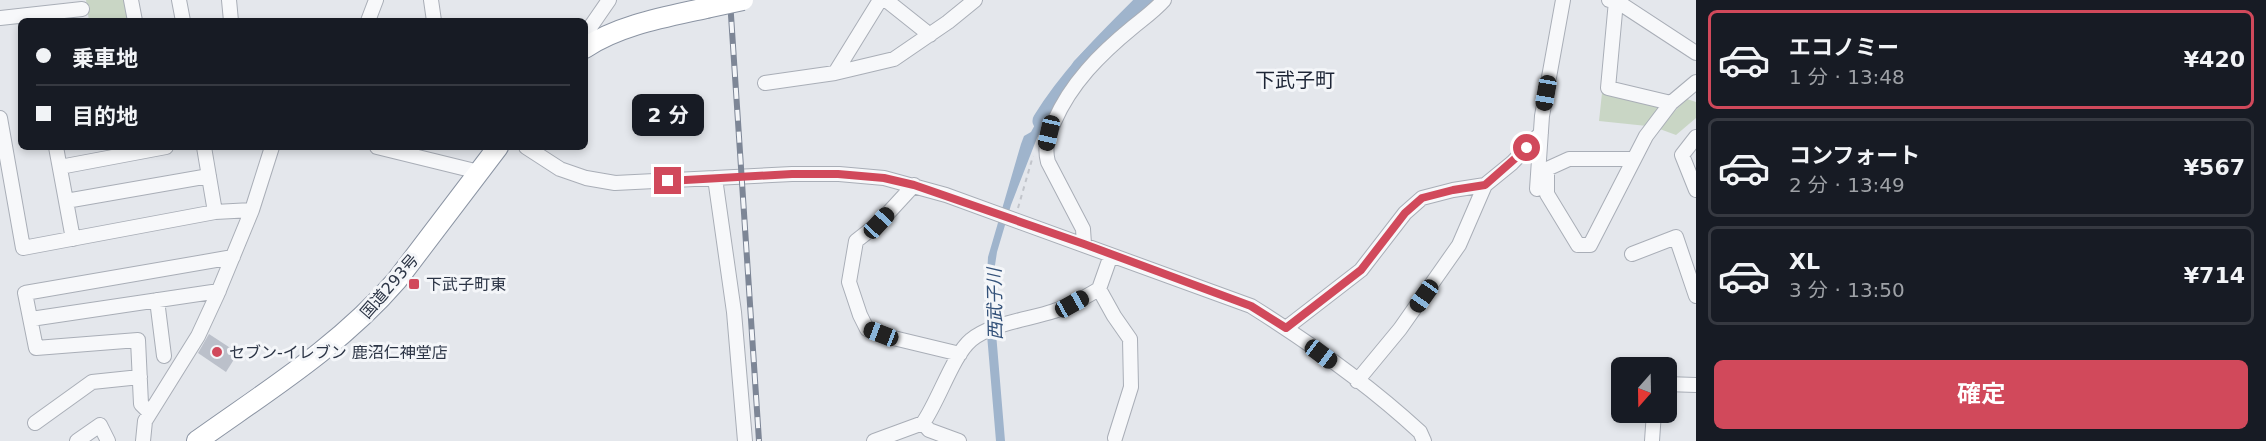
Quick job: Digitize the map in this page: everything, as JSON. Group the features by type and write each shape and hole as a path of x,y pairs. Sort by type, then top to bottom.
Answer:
{"highway":[{"path":"589,45 638,25 743,0"},
{"name":"国道293号","path":"197,441 308,363 357,322 397,280 496,150"}],"street":[{"path":"131,0 134,18"},
{"path":"179,0 182,18"},
{"path":"229,0 231,18"},
{"path":"369,18 376,0"},
{"path":"431,0 434,18"},
{"path":"589,45 589,29 609,0"},
{"path":"835,73 880,0"},
{"path":"886,0 930,35"},
{"path":"765,83 835,73 894,59 975,0"},
{"path":"1084,244 1083,229 1048,162 1045,151 1049,133 1068,95 1082,75 1164,0"},
{"path":"1537,189 1541,133 1563,0"},
{"path":"1671,104 1608,88 1613,1 1696,52"},
{"path":"0,18 33,18 82,10"},
{"path":"1634,159 1569,159 1547,169 1547,194 1578,245 1590,245 1646,136 1671,104 1696,82"},
{"path":"0,118 6,184 23,248 215,213 252,210"},
{"path":"1357,381 1400,329 1459,245 1485,185 1512,163 1541,133"},
{"path":"1696,137 1682,155 1696,190"},
{"path":"57,150 73,239"},
{"path":"60,167 106,153 138,150"},
{"path":"205,150 215,213"},
{"path":"143,441 144,421 198,336 219,291 252,210 271,150"},
{"path":"389,150 478,172"},
{"path":"531,150 560,169 586,178 615,183 838,174 884,178 914,185 1084,244 1251,306 1286,328 1357,381 1414,426 1424,441"},
{"path":"66,201 209,176"},
{"path":"715,178 734,312 746,441"},
{"path":"914,185 879,223 856,241 849,282 867,329 960,354"},
{"path":"1286,328 1361,270 1405,213 1422,198 1485,185"},
{"path":"1632,254 1676,237 1696,296"},
{"path":"874,441 922,423 933,408 960,354 972,339 1002,325 1062,308 1099,290 1111,255"},
{"path":"150,413 141,404 138,340 36,348 25,293 233,257"},
{"path":"1099,290 1130,339 1131,387 1115,438"},
{"path":"31,320 219,291"},
{"path":"157,300 164,356"},
{"path":"35,423 92,382 140,377"},
{"path":"1677,384 1696,385"},
{"path":"922,423 929,430 959,441"},
{"path":"1652,441 1653,423"},
{"path":"76,441 99,425 108,441"}],"green space":[{"path":"86,0 125,0 128,18 89,18"},
{"path":"1602,93 1653,101 1659,111 1647,126 1599,121"},
{"path":"1687,99 1696,102 1696,118 1676,135 1657,128"}],"water":[{"path":"1140,0 1154,0 1088,57 1061,92 1037,138 1011,205 997,252 992,285 1005,441 996,441 985,311 988,257 1021,144 1024,136 1031,132 1074,61"}],"building":[{"name":"セブン-イレブン 鹿沼仁神堂店","path":"209,334 238,353 226,372 198,353"}],"waterway":[{"name":"西武子川","path":"1043,121 1066,88 1105,43 1148,0"}],"railway":[{"path":"730,0 759,441"}],"place":[{"name":"下武子町東","path":"414,284"},
{"name":"セブン-イレブン 鹿沼仁神堂店","path":"217,352"}],"district":[{"name":"下武子町","path":"1295,80"}],"route":[{"path":"668,181 792,174 838,174 884,178 914,185 1084,244 1251,306 1286,328 1361,270 1405,213 1422,198 1485,185 1527,148"}]}
